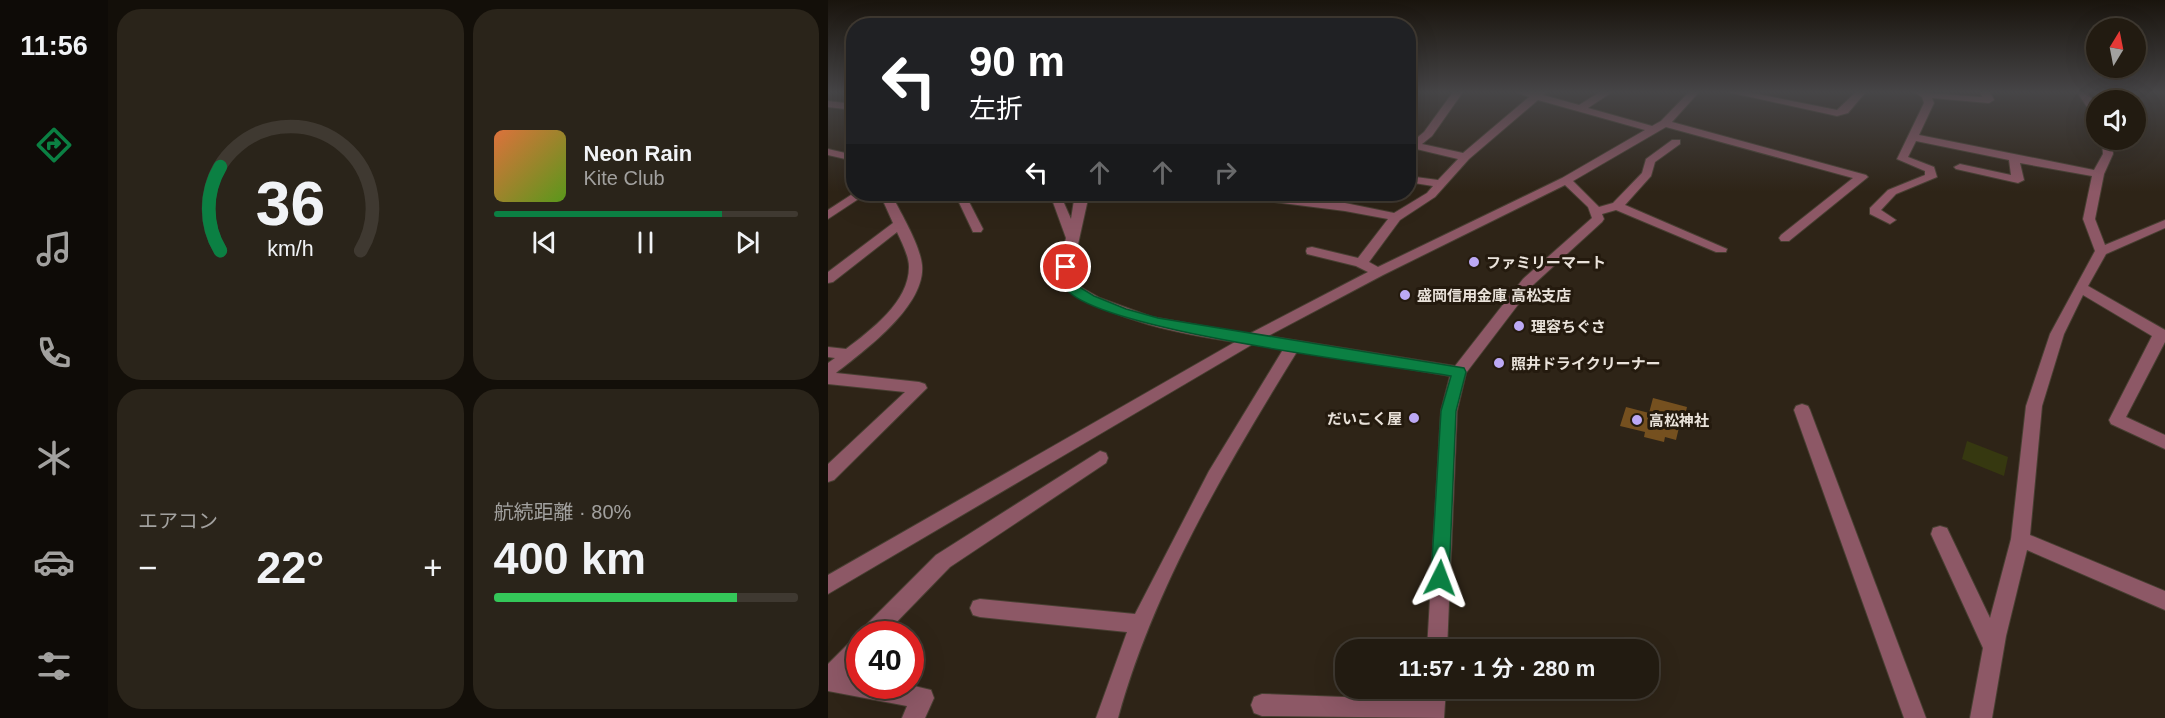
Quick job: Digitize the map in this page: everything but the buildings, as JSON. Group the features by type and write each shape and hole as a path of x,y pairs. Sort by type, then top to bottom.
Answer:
{"street":[{"path":"1416,141 1428,134 1434,126"},
{"path":"1361,263 1396,217 1431,195 1465,157 1501,126"},
{"path":"828,585 1251,339 1378,272 1566,180 1660,126 1862,177 1785,238"},
{"path":"1890,220 1874,211 1892,192 1931,177 1930,169 1902,159 1918,126"},
{"path":"1913,137 2098,174"},
{"path":"1617,207 1647,174 1650,161 1676,142"},
{"path":"1416,145 1465,157"},
{"path":"2101,251 2089,219 2098,174 2108,150"},
{"path":"828,162 833,153"},
{"path":"1960,167 2018,180 2014,158"},
{"path":"1416,180 1440,184"},
{"path":"1438,639 1449,411 1459,372 1528,282 1598,219 1593,206 1566,180"},
{"path":"828,215 849,201"},
{"path":"828,371 885,324 914,286 916,265 889,201"},
{"path":"963,201 977,229"},
{"path":"1058,201 1072,238"},
{"path":"1082,201 1066,267 1071,287 1089,299 1122,312 1158,322 1459,372"},
{"path":"1298,201 1396,217"},
{"path":"1595,212 1617,207 1721,249"},
{"path":"1980,718 2020,539 2034,406 2057,334 2080,286 2101,251 2165,224"},
{"path":"828,279 899,225"},
{"path":"1312,251 1361,263 1378,272"},
{"path":"2080,286 2162,336 2117,420 2165,442"},
{"path":"1107,718 1116,682 1139,624 1206,490 1294,345"},
{"path":"828,352 848,355"},
{"path":"828,378 919,388 828,475"},
{"path":"1802,410 1915,718"},
{"path":"884,621 943,561 1100,458"},
{"path":"1940,534 1994,648"},
{"path":"2020,539 2165,602"},
{"path":"980,608 1139,624"},
{"path":"828,680 846,661"},
{"path":"828,680 923,698 913,718"},
{"path":"1262,705 1433,715 1434,699"}],"green space":[{"path":"1967,441 2008,457 2004,476 1962,459"}],"place":[{"name":"ファミリーマート","path":"1474,262"},
{"name":"盛岡信用金庫 高松支店","path":"1405,295"},
{"name":"理容ちぐさ","path":"1519,326"},
{"name":"照井ドライクリーナー","path":"1499,363"},
{"name":"だいこく屋","path":"1414,418"},
{"name":"高松神社","path":"1637,420"}],"route":[{"path":"1066,267 1071,287 1089,299 1122,312 1158,322 1459,372 1449,411 1440,578"}]}
